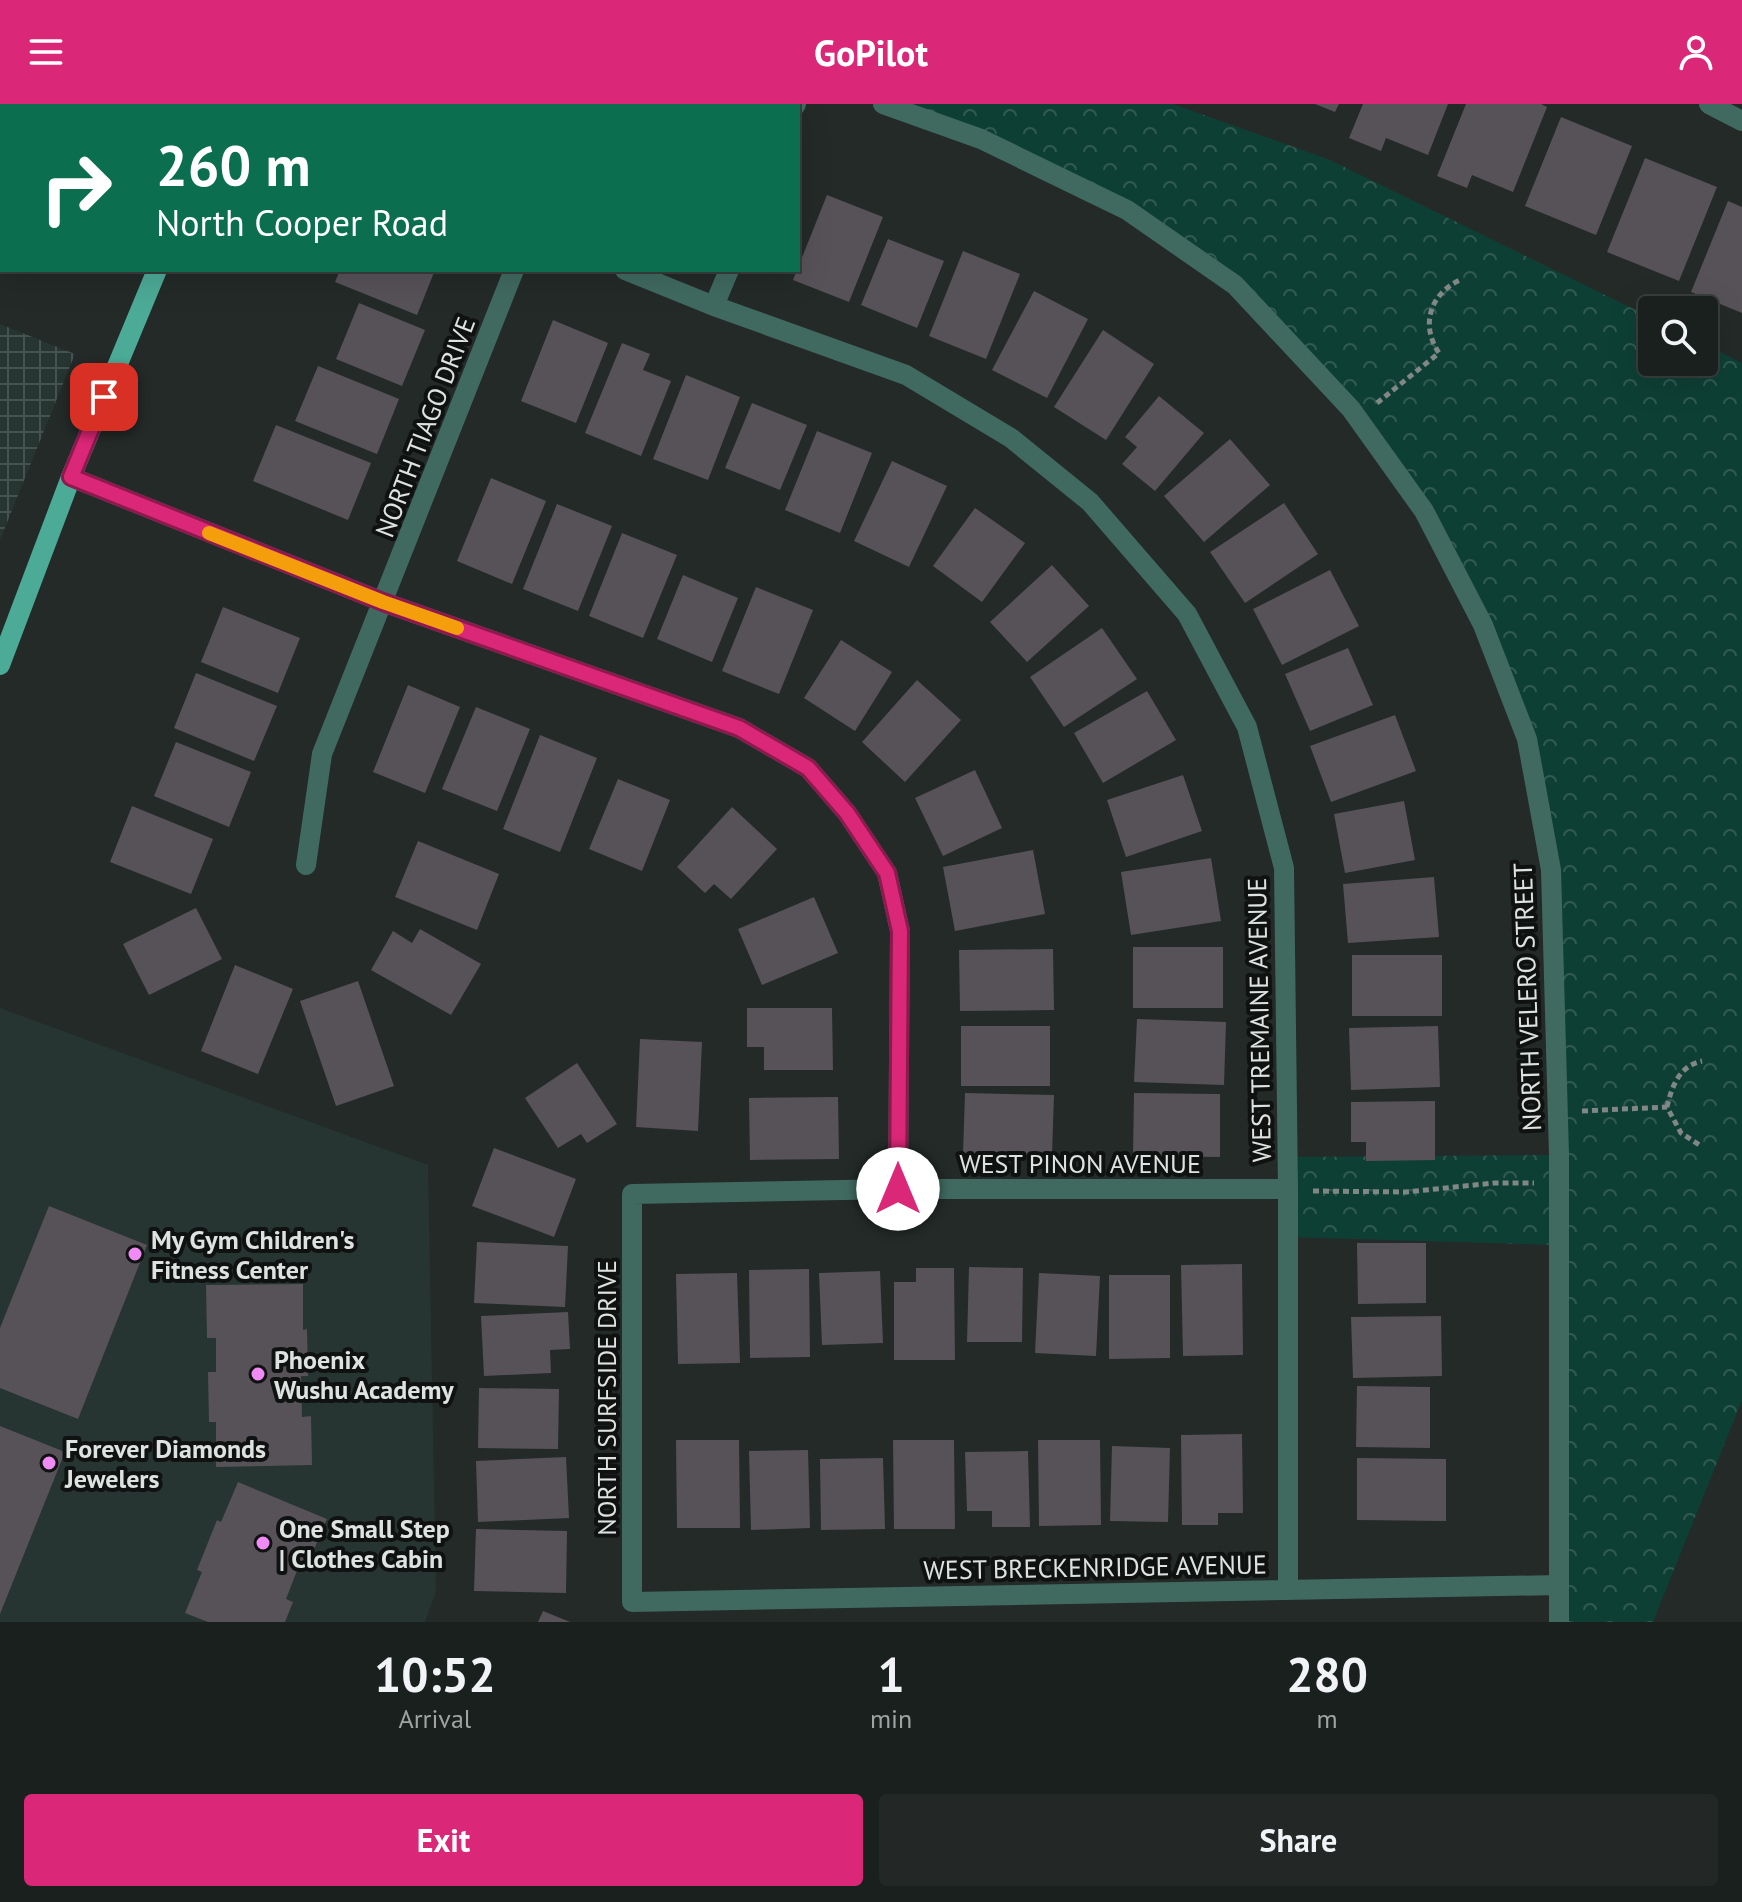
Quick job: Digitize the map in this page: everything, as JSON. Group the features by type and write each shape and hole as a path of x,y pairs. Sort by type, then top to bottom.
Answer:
{"main road":[{"path":"0,665 71,477 156,272"}],"street":[{"name":"NORTH VELERO STREET","path":"883,104 981,139 1127,210 1235,285 1357,418 1424,511 1483,625 1527,739 1551,870 1559,1183 1559,1622"},
{"path":"1709,104 1742,121"},
{"name":"NORTH TIAGO DRIVE","path":"306,865 322,754 513,272"},
{"name":"WEST TREMAINE AVENUE","path":"630,272 714,306 906,375 1011,438 1090,502 1187,614 1247,727 1284,868 1288,1588"},
{"path":"714,306 728,272"},
{"path":"71,477 383,602 739,728 808,768 847,813 887,873 900,931 898,1189"},
{"name":"WEST PINON AVENUE","path":"632,1194 898,1189 1288,1189"},
{"name":"NORTH SURFSIDE DRIVE","path":"632,1194 632,1602"},
{"name":"WEST BRECKENRIDGE AVENUE","path":"632,1602 1559,1585"}],"path":[{"path":"1357,418 1439,353 1429,334 1431,311 1439,295 1460,280"},
{"path":"1701,1146 1681,1133 1667,1107 1674,1083 1681,1072 1692,1063 1702,1061"},
{"path":"1557,1113 1667,1107"},
{"path":"1288,1189 1342,1193 1406,1192 1494,1183 1559,1183"}],"shaded area":[{"path":"0,324 75,354 0,540"},
{"path":"0,1008 428,1165 436,1592 425,1622 0,1622"}],"green space":[{"path":"883,104 1173,104 1330,160 1638,311 1638,376 1718,376 1718,351 1742,363 1742,1400 1653,1622 1559,1622 1558,1245 1288,1237 1288,1157 1558,1155 1551,870 1527,739 1424,511 1241,292 1127,210"}],"building":[{"path":"1315,104 1339,104 1335,112"},
{"path":"1363,104 1448,104 1428,155 1386,138 1381,151 1349,138"},
{"path":"1466,104 1541,104 1547,107 1513,192 1472,175 1467,188 1437,176"},
{"path":"1561,117 1632,146 1596,235 1525,206"},
{"path":"1645,158 1717,187 1679,281 1607,252"},
{"path":"827,195 883,217 849,302 793,280 796,272 800,272 800,262"},
{"path":"1728,201 1742,207 1742,313 1718,303 1718,296 1701,296 1691,292"},
{"path":"888,239 944,261 917,328 861,305"},
{"path":"963,251 1020,274 986,359 929,336"},
{"path":"339,272 434,272 417,315 335,282"},
{"path":"1034,291 1088,319 1047,398 992,370"},
{"path":"359,303 425,330 402,386 336,359"},
{"path":"553,320 608,343 576,423 521,401"},
{"path":"1103,330 1154,364 1106,440 1054,407"},
{"path":"622,343 650,354 643,370 671,381 641,456 585,433"},
{"path":"318,366 399,399 377,454 295,421"},
{"path":"686,375 740,397 708,480 653,459"},
{"path":"1159,396 1204,433 1155,491 1122,464 1137,447 1125,437"},
{"path":"752,403 807,425 780,490 725,468"},
{"path":"276,425 371,463 348,520 253,481"},
{"path":"817,431 872,453 840,533 785,510"},
{"path":"1230,439 1270,485 1204,542 1164,496"},
{"path":"892,461 947,486 909,567 854,541"},
{"path":"491,478 546,501 512,584 457,561"},
{"path":"1284,503 1318,554 1245,603 1210,552"},
{"path":"557,504 612,526 578,611 523,589"},
{"path":"975,508 1025,543 982,602 933,566"},
{"path":"622,533 677,555 643,638 589,616"},
{"path":"1052,565 1089,606 1027,662 990,622"},
{"path":"1330,570 1359,626 1282,665 1253,609"},
{"path":"683,575 738,598 712,662 657,639"},
{"path":"756,587 813,610 779,694 722,671"},
{"path":"223,607 300,638 278,693 201,662"},
{"path":"1102,628 1137,679 1064,727 1030,677"},
{"path":"841,640 892,672 855,731 804,698"},
{"path":"1348,648 1373,705 1310,731 1285,674"},
{"path":"196,673 277,706 254,761 174,728"},
{"path":"917,680 961,720 905,782 862,742"},
{"path":"408,685 460,707 425,793 373,772"},
{"path":"1147,691 1176,740 1103,783 1074,733"},
{"path":"476,707 530,729 497,811 442,789"},
{"path":"1395,715 1416,771 1331,802 1310,746"},
{"path":"540,735 597,758 560,852 503,829"},
{"path":"176,742 251,772 229,827 154,796"},
{"path":"975,770 1002,828 943,856 915,798"},
{"path":"1183,775 1202,831 1126,857 1107,800"},
{"path":"618,779 670,800 642,871 589,849"},
{"path":"1404,801 1415,860 1345,873 1334,814"},
{"path":"132,806 213,839 191,894 110,862"},
{"path":"732,807 777,849 731,899 714,884 705,893 677,867"},
{"path":"418,841 499,874 477,930 395,897"},
{"path":"1033,850 1045,914 955,931 943,867"},
{"path":"1211,858 1221,921 1131,935 1121,872"},
{"path":"1434,877 1439,937 1348,943 1343,884"},
{"path":"814,897 838,953 762,985 738,929"},
{"path":"196,908 222,959 149,995 123,944"},
{"path":"420,929 481,964 451,1015 371,970 393,931 412,943"},
{"path":"1133,947 1223,947 1223,1008 1133,1008"},
{"path":"1053,949 1054,1010 960,1011 959,950"},
{"path":"1352,955 1442,955 1442,1016 1352,1016"},
{"path":"235,965 293,989 258,1074 201,1051"},
{"path":"358,981 394,1086 336,1106 300,1001"},
{"path":"747,1008 832,1008 833,1070 764,1070 764,1047 747,1047"},
{"path":"1137,1019 1226,1022 1224,1085 1134,1082"},
{"path":"961,1026 1050,1026 1050,1086 961,1086"},
{"path":"1438,1026 1440,1087 1351,1090 1349,1028"},
{"path":"640,1039 702,1042 698,1131 636,1127"},
{"path":"577,1063 617,1124 587,1143 581,1134 558,1148 525,1098"},
{"path":"965,1093 1054,1095 1052,1155 963,1153"},
{"path":"1134,1093 1220,1094 1220,1157 1133,1156"},
{"path":"838,1097 839,1159 750,1160 749,1098"},
{"path":"1435,1101 1435,1160 1366,1161 1366,1142 1351,1142 1351,1102"},
{"path":"494,1148 576,1179 554,1237 472,1206"},
{"path":"49,1206 147,1245 78,1419 0,1388 0,1328"},
{"path":"477,1242 568,1246 565,1307 474,1303"},
{"path":"1357,1243 1426,1243 1426,1303 1358,1304"},
{"path":"1242,1264 1243,1355 1183,1356 1181,1265"},
{"path":"969,1267 1023,1268 1022,1342 967,1342"},
{"path":"916,1268 954,1268 955,1360 894,1360 894,1282 916,1282"},
{"path":"809,1269 810,1357 750,1358 749,1270"},
{"path":"880,1271 883,1343 822,1345 819,1273"},
{"path":"737,1273 740,1363 678,1364 676,1274"},
{"path":"1039,1273 1100,1276 1096,1356 1035,1353"},
{"path":"1109,1275 1170,1275 1170,1358 1109,1359"},
{"name":"Phoenix Wushu Academy","path":"303,1284 303,1330 307,1329 308,1376 301,1376 302,1417 311,1416 312,1465 216,1467 216,1422 209,1422 208,1372 216,1372 216,1338 207,1338 206,1285"},
{"path":"568,1312 570,1349 550,1350 551,1373 484,1376 481,1316"},
{"path":"1441,1316 1442,1376 1353,1378 1351,1317"},
{"path":"1357,1386 1430,1387 1430,1448 1356,1447"},
{"path":"479,1388 559,1389 558,1449 478,1448"},
{"path":"0,1426 65,1452 0,1614"},
{"path":"1242,1434 1243,1513 1218,1513 1218,1525 1182,1525 1181,1435"},
{"path":"676,1440 739,1440 740,1528 677,1528"},
{"path":"893,1440 954,1440 955,1529 894,1529"},
{"path":"1038,1440 1100,1440 1101,1525 1039,1526"},
{"path":"1112,1446 1170,1448 1168,1522 1110,1521"},
{"path":"808,1450 810,1528 751,1530 749,1451"},
{"path":"1028,1451 1030,1527 992,1527 992,1511 967,1511 965,1452"},
{"path":"566,1457 569,1518 478,1522 476,1461"},
{"path":"883,1458 885,1529 821,1530 820,1459"},
{"path":"1357,1458 1446,1459 1446,1521 1357,1520"},
{"name":"One Small Step | Clothes Cabin","path":"238,1482 327,1519 307,1566 300,1563 286,1599 293,1602 285,1622 208,1622 185,1613 202,1572 197,1570 217,1520 221,1522"},
{"path":"476,1529 567,1531 566,1593 474,1591"},
{"path":"543,1611 570,1622 538,1622"}],"slow traffic":[{"path":"209,533 457,628"}],"place":[{"name":"My Gym Children's Fitness Center","path":"135,1254"},
{"name":"Phoenix Wushu Academy","path":"258,1374"},
{"name":"Forever Diamonds Jewelers","path":"49,1463"},
{"name":"One Small Step | Clothes Cabin","path":"263,1543"}],"route":[{"path":"104,397 71,477 383,602 739,728 808,768 847,813 887,873 900,931 898,1189"}]}
